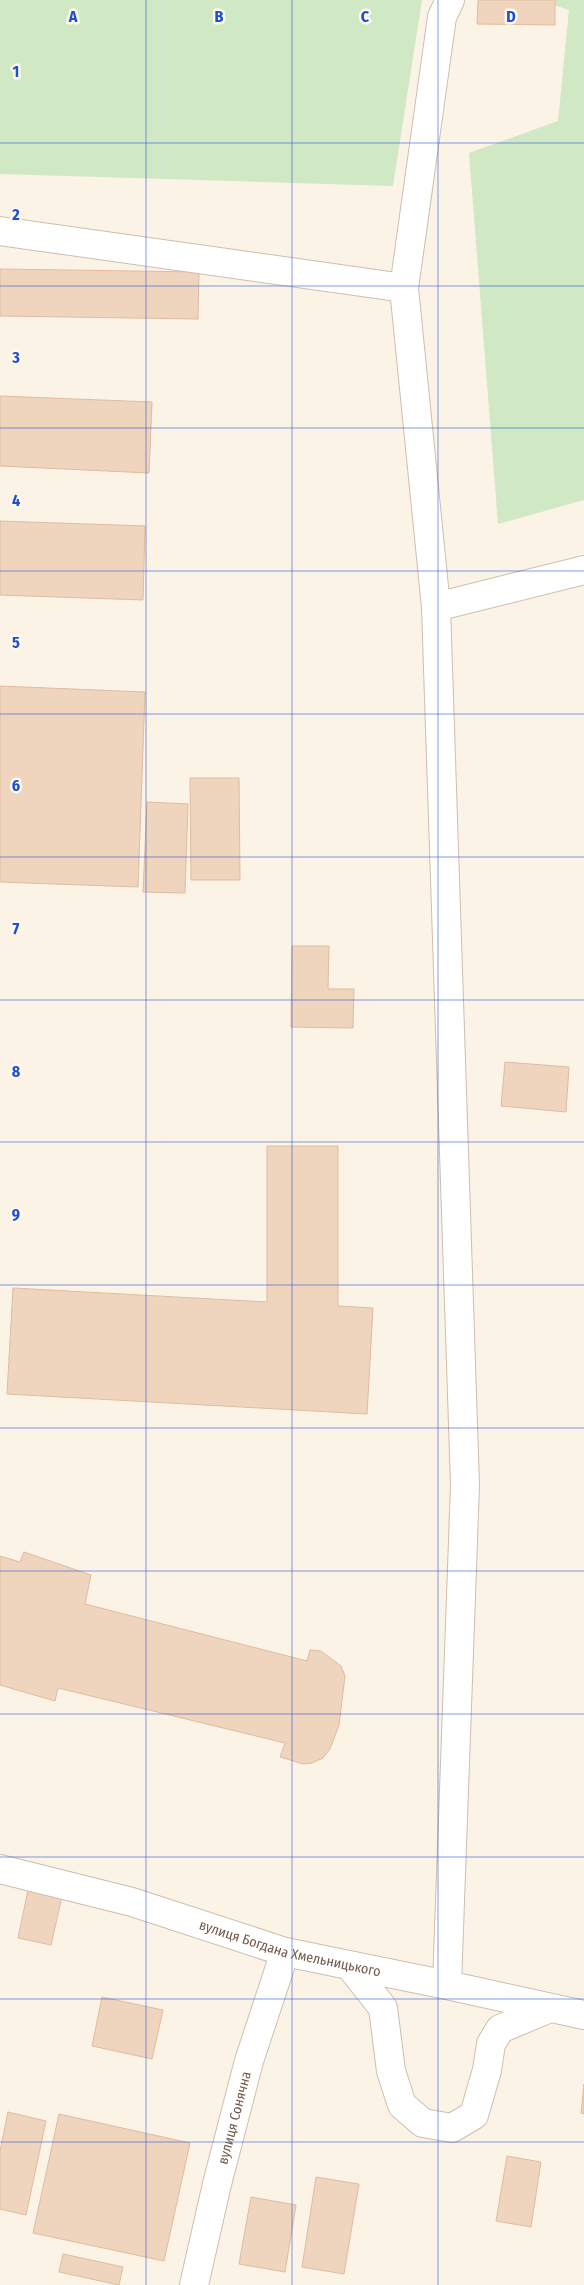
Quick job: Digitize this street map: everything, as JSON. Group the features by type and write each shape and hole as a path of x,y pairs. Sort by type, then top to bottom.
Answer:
{"street":[{"path":"445,1985 465,1485 436,607 404,288 442,17 450,0"},
{"path":"0,232 404,288"},
{"path":"436,607 584,570"},
{"name":"вулиця Богдана Хмельницького","path":"0,1869 132,1902 285,1952 584,2015"},
{"name":"вулиця Сонячна","path":"194,2285 216,2184 249,2061 285,1952"},
{"path":"350,1966 383,2008 391,2071 402,2105 423,2123 452,2128 474,2115 487,2070 491,2044 500,2029 550,2008"},
{"path":"383,2008 394,1992 445,1985 483,2014 491,2044"}],"green space":[{"path":"0,0 422,0 393,186 0,174"},
{"path":"539,0 584,0 584,500 498,524 469,153 558,121 569,10"}],"building":[{"path":"478,0 555,0 555,25 477,24"},
{"path":"0,269 199,272 198,319 0,316"},
{"path":"0,396 152,402 149,473 0,466"},
{"path":"0,521 145,526 143,600 0,595"},
{"path":"0,686 145,692 138,887 0,882"},
{"path":"190,778 239,778 240,880 191,880"},
{"path":"147,802 188,804 185,893 143,892"},
{"path":"292,946 329,946 328,989 354,989 353,1028 291,1027"},
{"path":"505,1062 569,1067 566,1112 501,1106"},
{"path":"267,1146 338,1146 338,1306 373,1308 367,1414 7,1394 13,1288 267,1302"},
{"path":"24,1552 91,1575 85,1604 307,1661 310,1650 321,1651 341,1666 345,1676 339,1725 330,1749 323,1758 312,1763 303,1764 280,1757 285,1743 58,1688 55,1701 0,1685 0,1556 20,1562"},
{"path":"28,1890 62,1897 51,1945 18,1938"},
{"path":"102,1997 163,2010 152,2059 92,2046"},
{"path":"584,2084 584,2114 581,2113"},
{"path":"8,2112 46,2121 26,2215 0,2209 0,2151"},
{"path":"59,2114 190,2143 164,2261 33,2233"},
{"path":"507,2156 541,2162 531,2227 496,2221"},
{"path":"316,2177 359,2184 344,2274 302,2267"},
{"path":"251,2197 296,2205 285,2272 239,2264"},
{"path":"63,2254 123,2267 119,2285 59,2272"}]}
